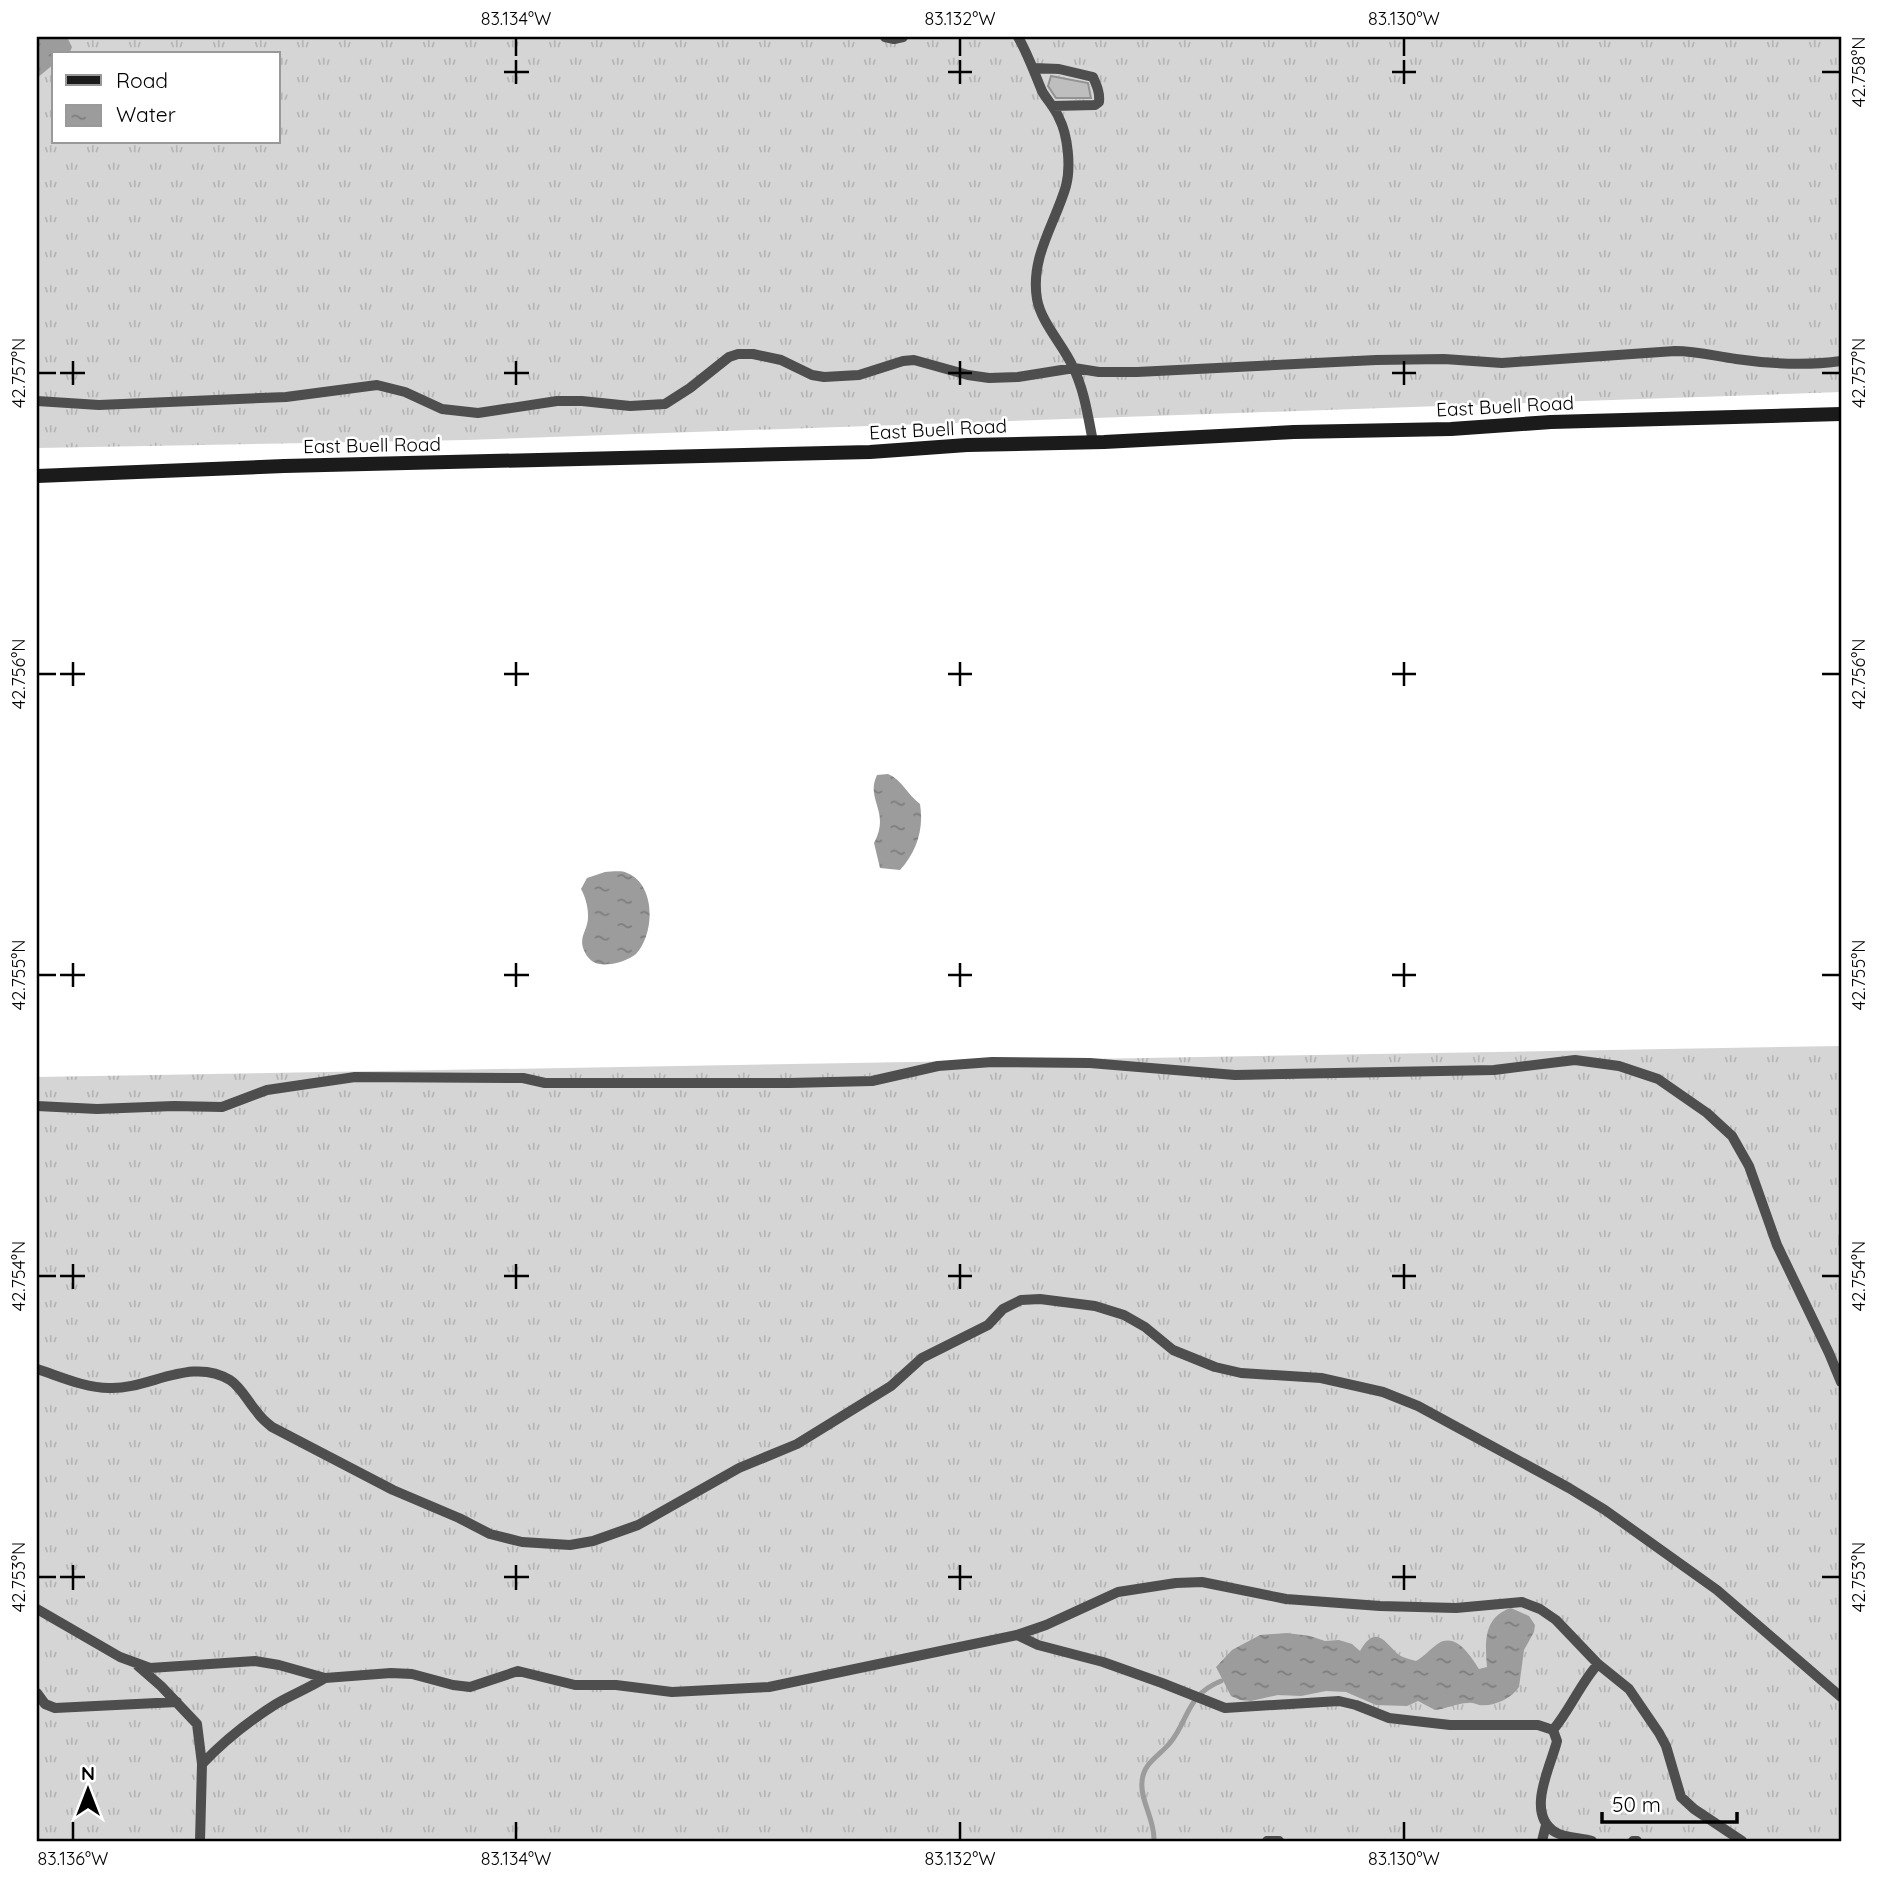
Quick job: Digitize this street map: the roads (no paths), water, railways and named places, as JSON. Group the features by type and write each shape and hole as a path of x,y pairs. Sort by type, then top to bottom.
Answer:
{"street":[{"name":"East Buell Road","path":"37,476 284,466 870,452 1294,432 1451,429 1664,418 1841,414"}],"lane":[{"path":"885,37 903,37"},
{"path":"1018,37 1043,93 1063,127 1068,164 1067,184 1038,258 1035,275 1037,300 1074,368 1086,406 1093,442"},
{"path":"1034,68 1079,73 1093,78 1097,85 1100,96 1096,106 1052,106"},
{"path":"37,401 99,405 286,397 377,386 405,392 442,409 478,414 570,401 630,406 665,404 729,357 738,354 781,360 812,375 824,377 859,375 914,360 989,378 1018,377 1074,368 1100,372 1137,372 1376,360 1444,359 1502,363 1675,351 1695,351 1735,359 1785,364 1841,361"},
{"path":"37,1106 97,1109 222,1107 267,1090 378,1076 523,1078 545,1083 790,1083 872,1081 938,1066 992,1062 1090,1063 1235,1075 1494,1070 1575,1060 1596,1062 1642,1072 1658,1079 1707,1113 1732,1136 1749,1166 1777,1245 1841,1382"},
{"path":"37,1369 107,1389 123,1388 170,1375 212,1373 230,1380 272,1427 393,1490 490,1534 522,1542 570,1545 593,1541 638,1525 739,1468 797,1444 891,1386 922,1358 988,1325 1003,1309 1021,1300 1040,1299 1096,1306 1124,1315 1173,1350 1215,1367 1251,1374 1321,1378 1383,1392 1418,1406 1605,1510 1717,1590 1841,1696"},
{"path":"135,1664 150,1668 167,1668 255,1661 325,1678 402,1673 470,1687 518,1671 575,1685 624,1685 672,1692 769,1687 1017,1635 1046,1625 1118,1592 1143,1586 1202,1582 1286,1599 1341,1604 1456,1608 1522,1602 1540,1609 1556,1620 1598,1664 1629,1689 1666,1746 1681,1797 1694,1810 1742,1841"},
{"path":"37,1609 135,1664 197,1724 202,1764 200,1841"},
{"path":"1017,1635 1038,1645 1103,1662 1225,1708 1339,1701 1389,1718 1450,1726 1538,1725 1552,1730 1557,1741 1545,1782 1541,1809 1546,1825 1542,1841"},
{"path":"1552,1730 1586,1677 1598,1664"},
{"path":"202,1764 229,1736 276,1704 325,1678"},
{"path":"37,1693 44,1704 55,1708 177,1702"},
{"path":"1546,1825 1557,1834 1592,1841"},
{"path":"1267,1841 1279,1841"}],"water":[{"path":"37,37 67,37 72,47 70,52 52,52 52,66 37,78"},
{"path":"888,774 920,804 918,839 900,870 880,868 874,843 880,822 874,784 877,775"},
{"path":"605,872 625,872 636,879 648,898 650,910 647,934 636,954 621,962 598,964 587,956 582,944 588,912 581,889 587,878"},
{"path":"1511,1608 1529,1616 1535,1625 1534,1632 1524,1650 1519,1687 1507,1698 1490,1705 1464,1703 1435,1710 1418,1701 1407,1706 1376,1705 1346,1692 1326,1691 1301,1696 1278,1695 1251,1701 1240,1700 1231,1696 1216,1667 1232,1650 1260,1635 1287,1633 1325,1641 1339,1640 1352,1644 1360,1651 1371,1638 1381,1638 1399,1655 1416,1661 1439,1643 1452,1641 1463,1648 1479,1669 1487,1667 1486,1640 1491,1624 1502,1612"}],"waterway":[{"path":"1841,1236 1841,1245"},
{"path":"1154,1841 1142,1789 1145,1770 1170,1743 1194,1701 1201,1693 1221,1681"}]}
